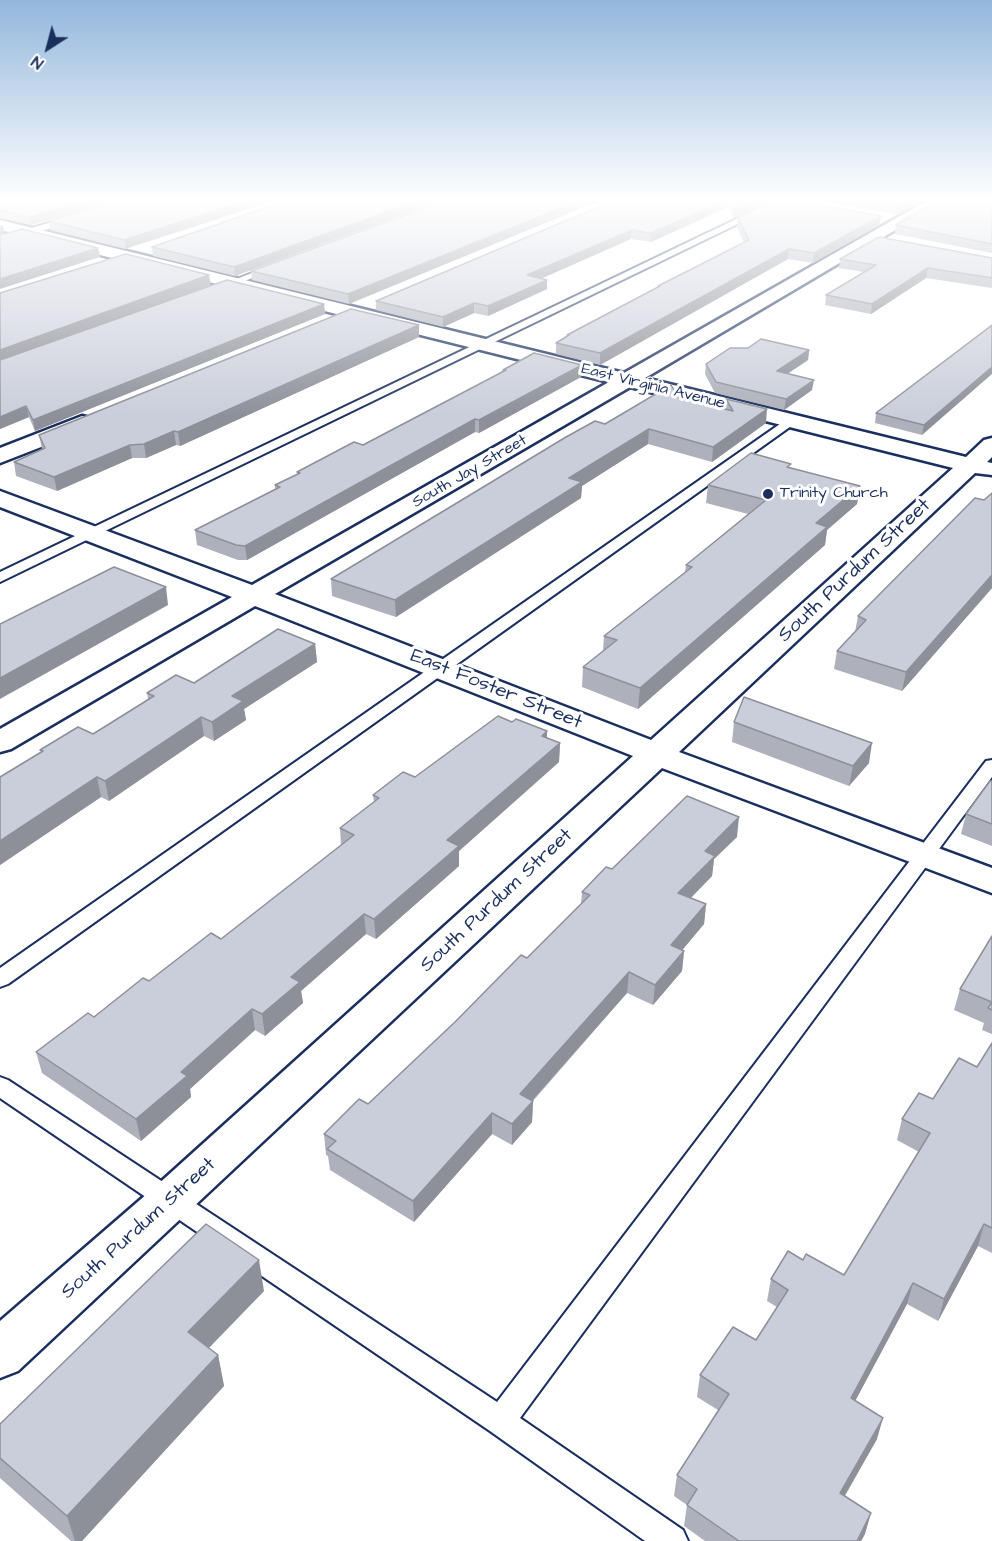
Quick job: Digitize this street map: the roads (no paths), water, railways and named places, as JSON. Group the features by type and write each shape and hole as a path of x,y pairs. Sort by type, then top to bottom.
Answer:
{"street":[{"name":"East Virginia Avenue","path":"188,272 790,421 985,460"},
{"name":"South Jay Street","path":"0,742 814,272"},
{"path":"326,321 381,299"},
{"path":"0,456 98,416"},
{"name":"South Purdum Street","path":"0,1354 171,1201 656,754 985,460"},
{"name":"East Foster Street","path":"0,498 441,668 656,754 992,881"}],"lane":[{"path":"210,291 262,272"},
{"path":"0,578 634,272"},
{"path":"0,979 790,421"},
{"path":"500,1421 992,765"},
{"path":"0,1086 500,1421 672,1541"}],"place":[{"name":"Trinity Church","path":"768,494"}]}
